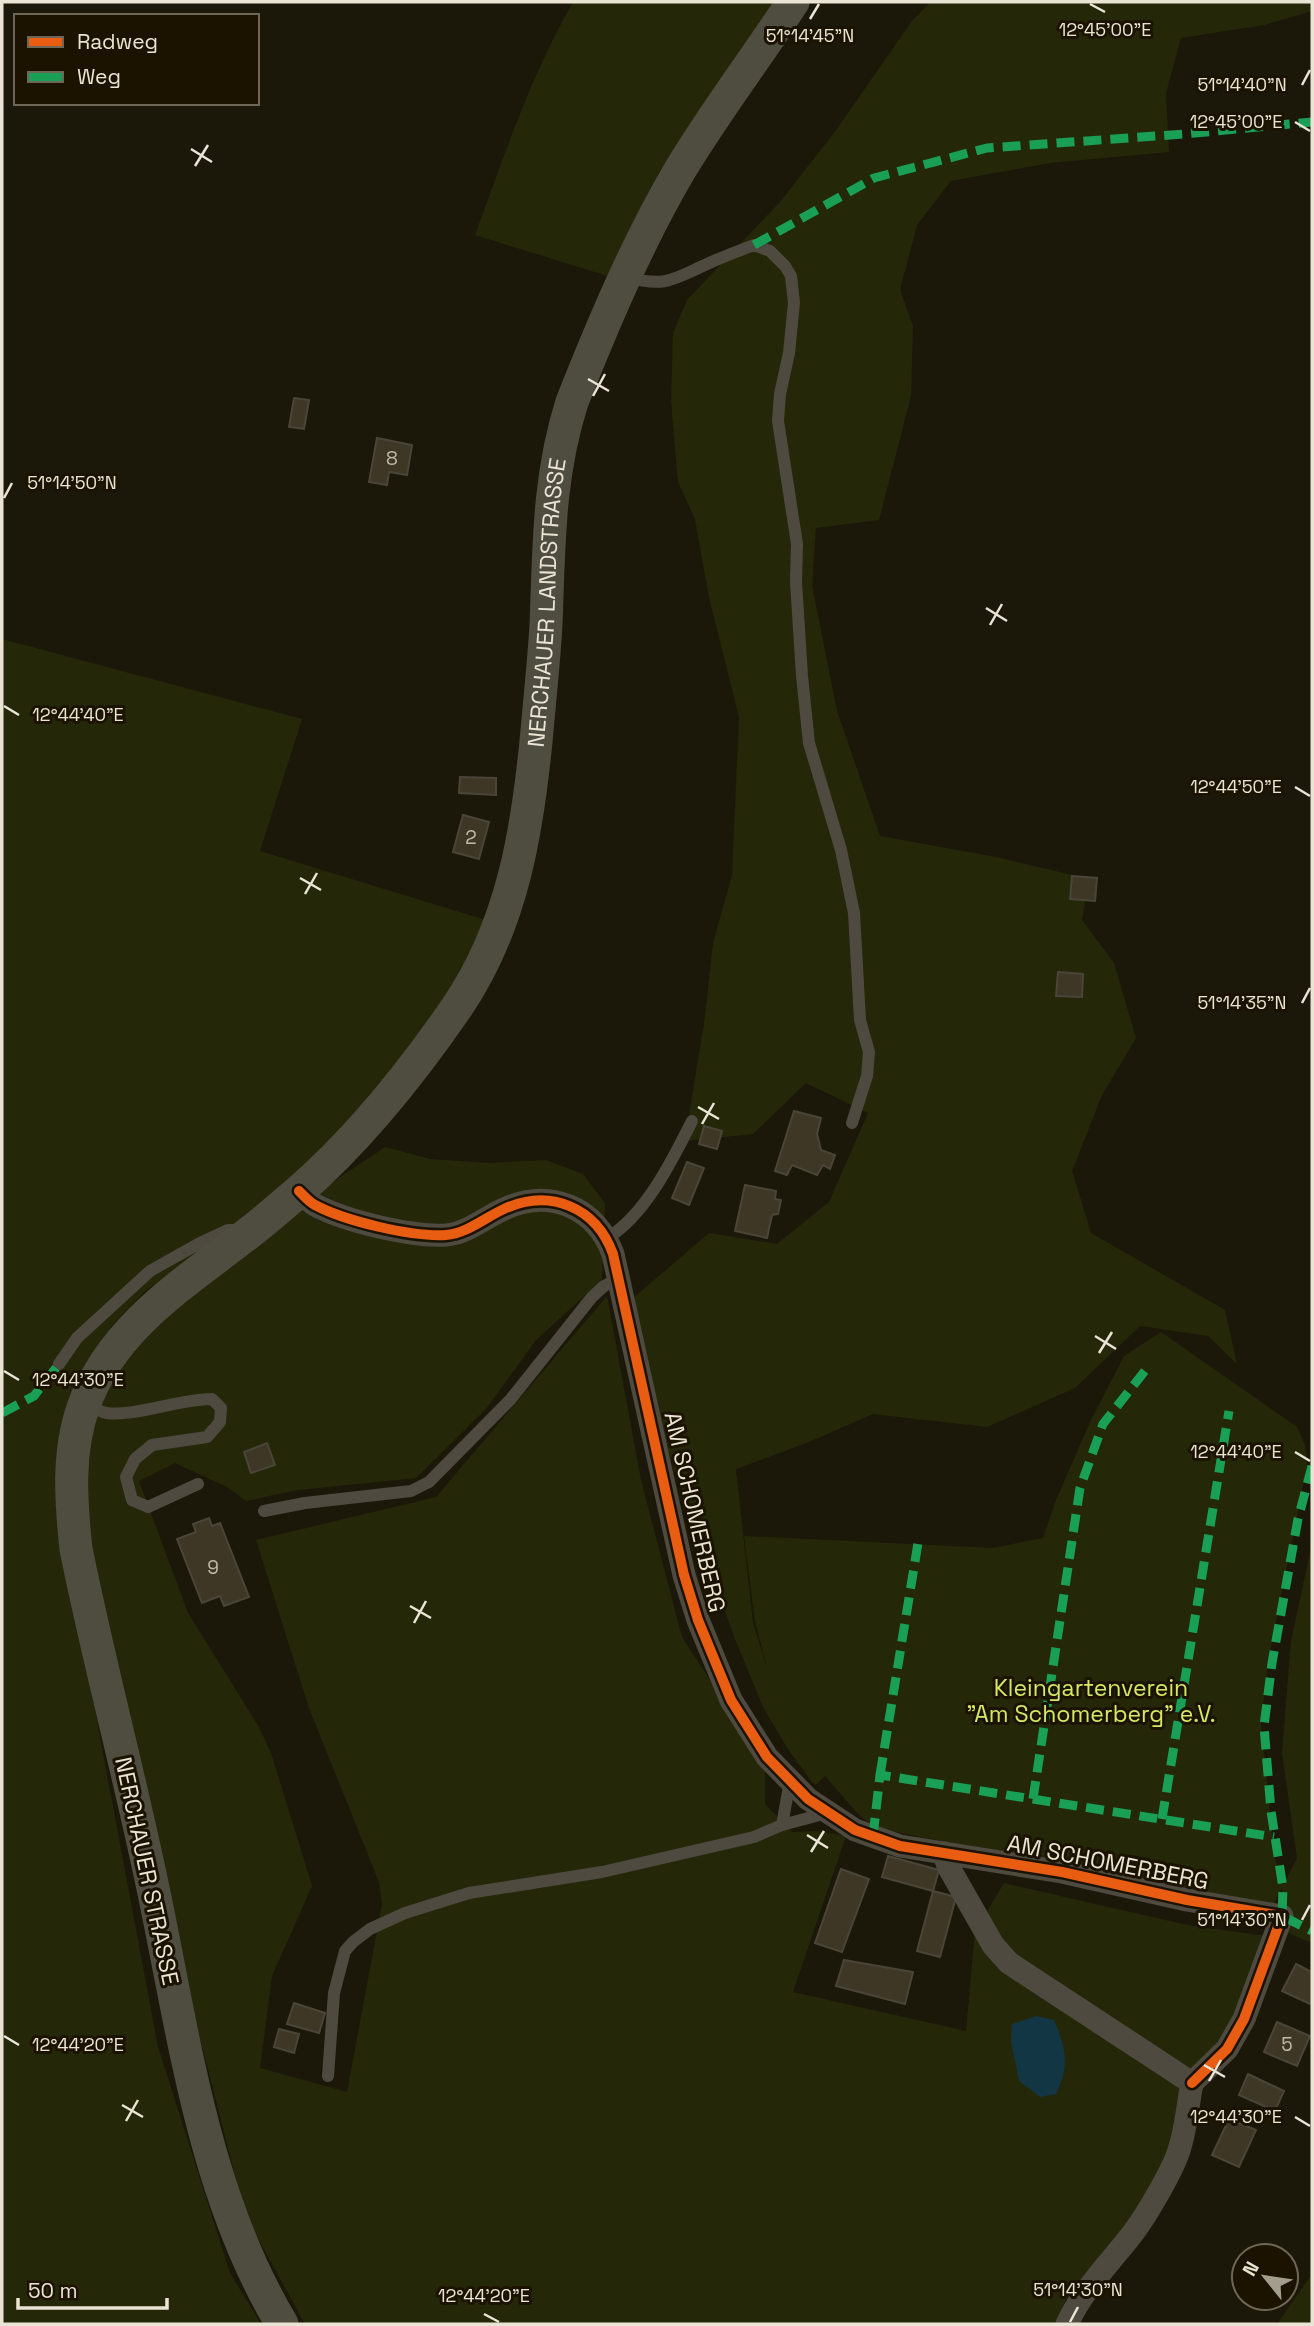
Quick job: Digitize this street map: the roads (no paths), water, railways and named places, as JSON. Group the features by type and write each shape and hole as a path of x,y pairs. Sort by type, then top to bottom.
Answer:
{"main road":[{"name":"NERCHAUER LANDSTRASSE","path":"299,1191 337,1155 430,1045 472,983 497,934 524,838 545,649 555,470 572,402 626,277 681,169 793,2"},
{"name":"NERCHAUER STRASSE","path":"282,2324 259,2283 228,2210 208,2143 182,2037 150,1874 85,1595 71,1505 73,1452 84,1405 107,1361 137,1322 299,1191"}],"street":[{"name":"AM SCHOMERBERG","path":"299,1191 313,1204 337,1214 387,1228 448,1235 507,1207 542,1199 569,1205 587,1214 607,1238 648,1406 684,1575 698,1620 731,1700 766,1757 808,1799 855,1830 900,1846 1062,1872 1187,1900 1282,1916 1238,2029 1227,2049 1192,2084"},
{"path":"944,1853 948,1866 993,1945 1009,1963 1192,2084 1180,2149 1153,2202 1135,2231 1075,2305 1067,2324"}],"lane":[{"path":"626,277 646,282 683,277 754,245 770,251 791,276 794,303 778,421 797,544 799,636 809,743 841,850 854,914 860,1020 869,1052 867,1076 852,1123"},
{"path":"607,1238 638,1211 678,1150 692,1121"},
{"path":"59,1364 90,1323 149,1271 228,1230 239,1230 246,1236"},
{"path":"264,1511 305,1503 411,1492 429,1482 510,1400 592,1297 604,1286 618,1279"},
{"path":"84,1405 106,1413 194,1399 212,1399 221,1408 220,1422 206,1437 152,1446 135,1459 126,1477 132,1500 148,1507 198,1484"},
{"path":"782,1825 790,1781"},
{"path":"328,2076 334,1993 345,1951 370,1929 405,1913 469,1893 602,1872 754,1837 782,1825 829,1812"}],"water":[{"path":"1036,2016 1054,2020 1065,2057 1056,2094 1040,2097 1019,2081 1011,2042 1012,2024"}],"park label":[{"name":"Kleingartenverein \"Am Schomerberg\" e.V.","path":"1091,1701"}]}
